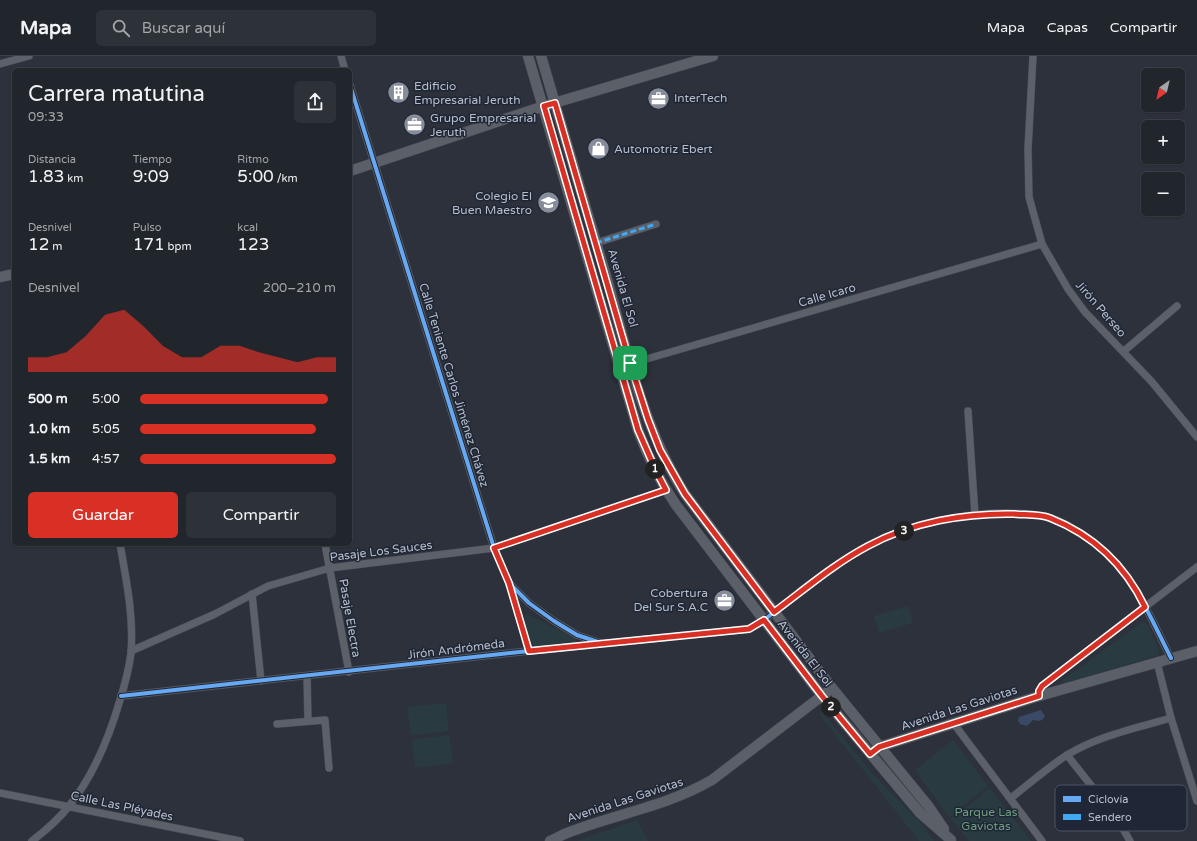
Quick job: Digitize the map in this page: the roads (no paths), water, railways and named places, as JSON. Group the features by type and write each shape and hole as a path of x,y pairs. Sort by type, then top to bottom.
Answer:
{"main road":[{"name":"Avenida El Sol","path":"528,56 544,106 638,430 666,490 822,696 920,813 951,841"},
{"name":"Avenida El Sol","path":"541,56 630,363 652,432 675,479 832,688 929,807 951,841"},
{"path":"352,170 544,106 713,56"},
{"path":"0,278 12,275"},
{"name":"Avenida Las Gaviotas","path":"870,754 879,747 1039,696 1197,651"},
{"name":"Avenida Las Gaviotas","path":"550,841 566,833 655,805 693,791 712,780 832,688"}],"street":[{"path":"0,64 29,56"},
{"path":"341,56 344,68"},
{"name":"Jirón Perseo","path":"1033,56 1028,149 1029,197 1042,244 1068,289 1085,312 1124,351 1152,382 1197,437"},
{"name":"Calle Teniente Carlos Jiménez Chávez","path":"352,91 494,548 509,583 529,651"},
{"path":"596,243 656,224"},
{"name":"Calle Icaro","path":"619,367 1042,244"},
{"path":"1124,351 1177,306"},
{"path":"968,411 975,516"},
{"name":"Pasaje Los Sauces","path":"131,651 215,614 268,586 330,568 494,548 666,490"},
{"name":"Jirón Andrómeda","path":"121,696 529,651 749,629 764,620 845,559 868,545 920,525 953,518 1026,511 1049,518 1082,533 1104,551 1124,572 1138,592 1171,658"},
{"path":"32,841 69,806 89,777 112,730 127,677 131,651 129,599 120,546"},
{"name":"Pasaje Electra","path":"325,546 349,672"},
{"path":"1039,696 1039,691 1042,686 1197,567"},
{"name":"Calle Teniente Carlos Jiménez Chávez","path":"509,583 529,603 554,621 577,635 602,644"},
{"path":"252,594 261,681"},
{"path":"1157,662 1171,718 1197,801"},
{"path":"307,676 308,721"},
{"path":"1011,798 1067,755 1089,744 1112,735 1171,718"},
{"path":"276,724 325,720 329,768"},
{"path":"954,724 1042,841"},
{"path":"1067,755 1091,785"},
{"name":"Calle Las Pléyades","path":"0,793 240,841"},
{"path":"1124,831 1130,841"}],"water":[{"path":"1041,710 1045,716 1042,720 1033,720 1027,726 1020,724 1018,720 1019,717"}],"place":[{"name":"Edificio Empresarial Jeruth","path":"398,93"},
{"name":"InterTech","path":"659,98"},
{"name":"Grupo Empresarial Jeruth","path":"414,125"},
{"name":"Automotriz Ebert","path":"598,149"},
{"name":"Colegio El Buen Maestro","path":"548,203"},
{"name":"Cobertura Del Sur S.A.C","path":"724,600"}],"park label":[{"name":"Parque Las Gaviotas","path":"986,819"}]}
